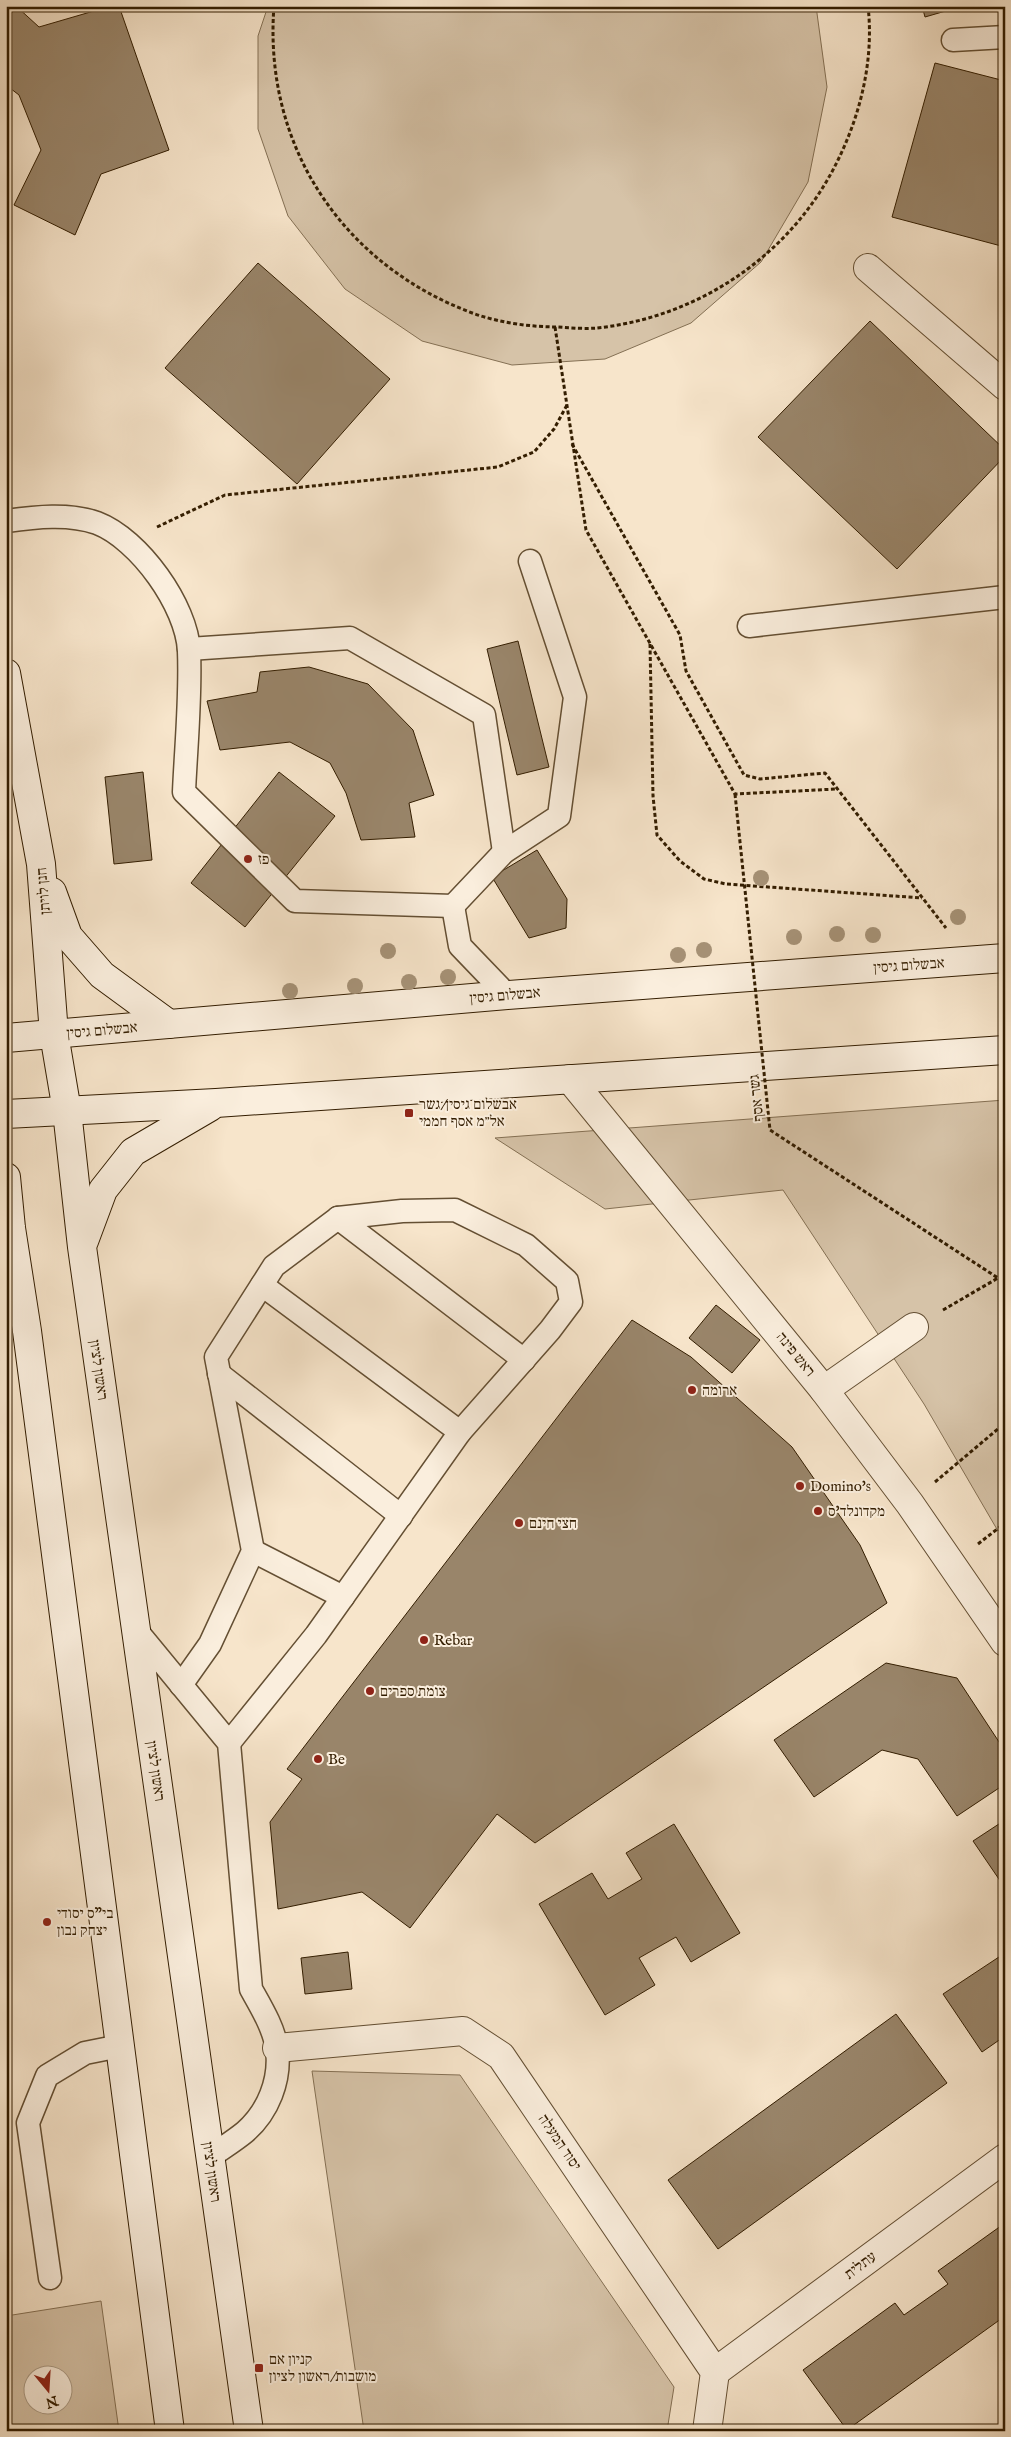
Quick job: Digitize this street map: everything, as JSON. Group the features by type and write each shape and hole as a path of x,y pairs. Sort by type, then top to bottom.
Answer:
{"street":[{"path":"868,268 1005,386"},
{"name":"חנן לויתן","path":"6,673 41,864 54,1034 67,1111"},
{"path":"41,864 68,936 102,975 169,1024"},
{"name":"אבשלום גיסין","path":"6,1038 507,994 1005,958"},
{"path":"6,1114 216,1103 1005,1050"},
{"name":"ראש פינה","path":"570,1079 824,1390 910,1504 1005,1642"},
{"path":"82,1247 103,1190 133,1152 216,1103"},
{"name":"ראשון לציון","path":"67,1111 82,1247 249,2431"},
{"path":"6,1177 8,1225 24,1305 170,2431"},
{"path":"824,1390 914,1327"},
{"name":"יסוד המעלה","path":"277,2048 463,2031 501,2056 715,2372"},
{"name":"עתלית","path":"715,2372 1005,2158"},
{"path":"707,2431 715,2372"}],"lane":[{"path":"953,40 1005,37"},
{"path":"6,521 63,517 97,523 127,540 155,572 177,606 189,649 184,792 295,901 453,906 504,852 559,816 575,697 530,561"},
{"path":"749,626 1005,597"},
{"path":"189,649 350,638 484,715 504,852"},
{"path":"453,906 460,946 507,994"},
{"path":"181,1685 210,1644 253,1551 216,1357 274,1266 338,1218 402,1211 455,1210 526,1245 566,1281 571,1302 524,1360 460,1432 316,1636 229,1743"},
{"path":"338,1218 524,1360"},
{"path":"262,1285 460,1432"},
{"path":"219,1374 401,1516"},
{"path":"253,1551 343,1597"},
{"path":"136,1630 229,1743 250,1989 267,2020 277,2048 276,2077 266,2107 246,2131 210,2158"},
{"path":"50,2278 28,2123 47,2076 85,2053 120,2046"}],"path":[{"path":"274,6 271,40 279,100 299,157 330,209 371,254 421,289 476,314 536,328 596,328 652,318 705,297 752,268 794,229 827,184 851,133 866,78 870,23 868,6"},
{"path":"555,327 586,530 735,794 837,789"},
{"path":"127,540 225,495 498,467 534,452 554,429 566,405"},
{"path":"572,444 680,635 686,672 744,775 760,779 825,773 971,960"},
{"path":"650,643 653,796 657,835 680,861 704,879 726,884 922,898"},
{"name":"גשר אסף","path":"735,794 770,1130 998,1278"},
{"path":"914,1327 998,1278 1005,1276"},
{"path":"910,1504 1005,1423"}],"shaded area":[{"path":"268,6 816,6 827,87 808,182 761,262 691,323 605,359 512,365 422,341 345,289 288,216 258,129 258,36"},
{"path":"1005,1100 1005,1526 998,1531 924,1404 783,1190 605,1209 495,1138"},
{"path":"312,2071 460,2075 674,2387 667,2431 364,2431"},
{"path":"101,2301 119,2431 6,2431 6,2316"}],"building":[{"path":"6,6 16,6 39,27 111,6 119,6 169,150 101,174 75,235 14,205 41,150 19,95 6,85"},
{"path":"922,6 963,6 925,17"},
{"path":"935,63 1005,81 1005,247 892,217"},
{"path":"258,263 390,379 297,484 165,368"},
{"path":"870,321 1005,450 1005,456 897,569 758,437"},
{"path":"518,641 549,767 517,775 487,649"},
{"path":"309,667 368,684 413,730 434,795 409,803 415,837 361,840 346,793 330,763 290,742 220,750 207,701 257,692 260,672"},
{"path":"143,772 152,860 114,864 105,777"},
{"path":"279,772 335,816 245,927 191,883"},
{"path":"537,850 567,899 566,928 529,938 492,877"},
{"path":"716,1305 760,1340 732,1373 689,1338"},
{"path":"632,1320 691,1357 792,1447 860,1545 887,1603 535,1843 497,1814 410,1928 362,1892 278,1909 270,1822 302,1779 287,1769"},
{"path":"886,1663 957,1678 1005,1751 1005,1784 957,1816 918,1759 882,1750 814,1797 774,1740"},
{"path":"1005,1820 1005,1888 973,1841"},
{"path":"674,1824 740,1933 691,1962 676,1937 639,1958 655,1985 605,2015 539,1904 592,1873 608,1899 642,1879 626,1853"},
{"path":"348,1952 352,1989 305,1994 301,1958"},
{"path":"1005,1953 1005,2036 982,2052 943,1994"},
{"path":"896,2014 947,2083 718,2249 668,2180"},
{"path":"1005,2223 1005,2316 847,2430 803,2370 895,2303 904,2315 948,2284 938,2271"}],"place":[{"name":"פז","path":"248,859"},
{"name":"אבשלום גיסין/גשר אל״מ אסף חממי","path":"409,1113"},
{"name":"ארומה","path":"692,1390"},
{"name":"Domino's","path":"800,1486"},
{"name":"מקדונלד'ס","path":"818,1511"},
{"name":"חצי חינם","path":"519,1523"},
{"name":"Rebar","path":"424,1640"},
{"name":"צומת ספרים","path":"370,1691"},
{"name":"Be","path":"318,1759"},
{"name":"בי\"ס יסודי יצחק נבון","path":"47,1922"},
{"name":"קניון אם מושבות/ראשון לציון","path":"259,2368"}]}
